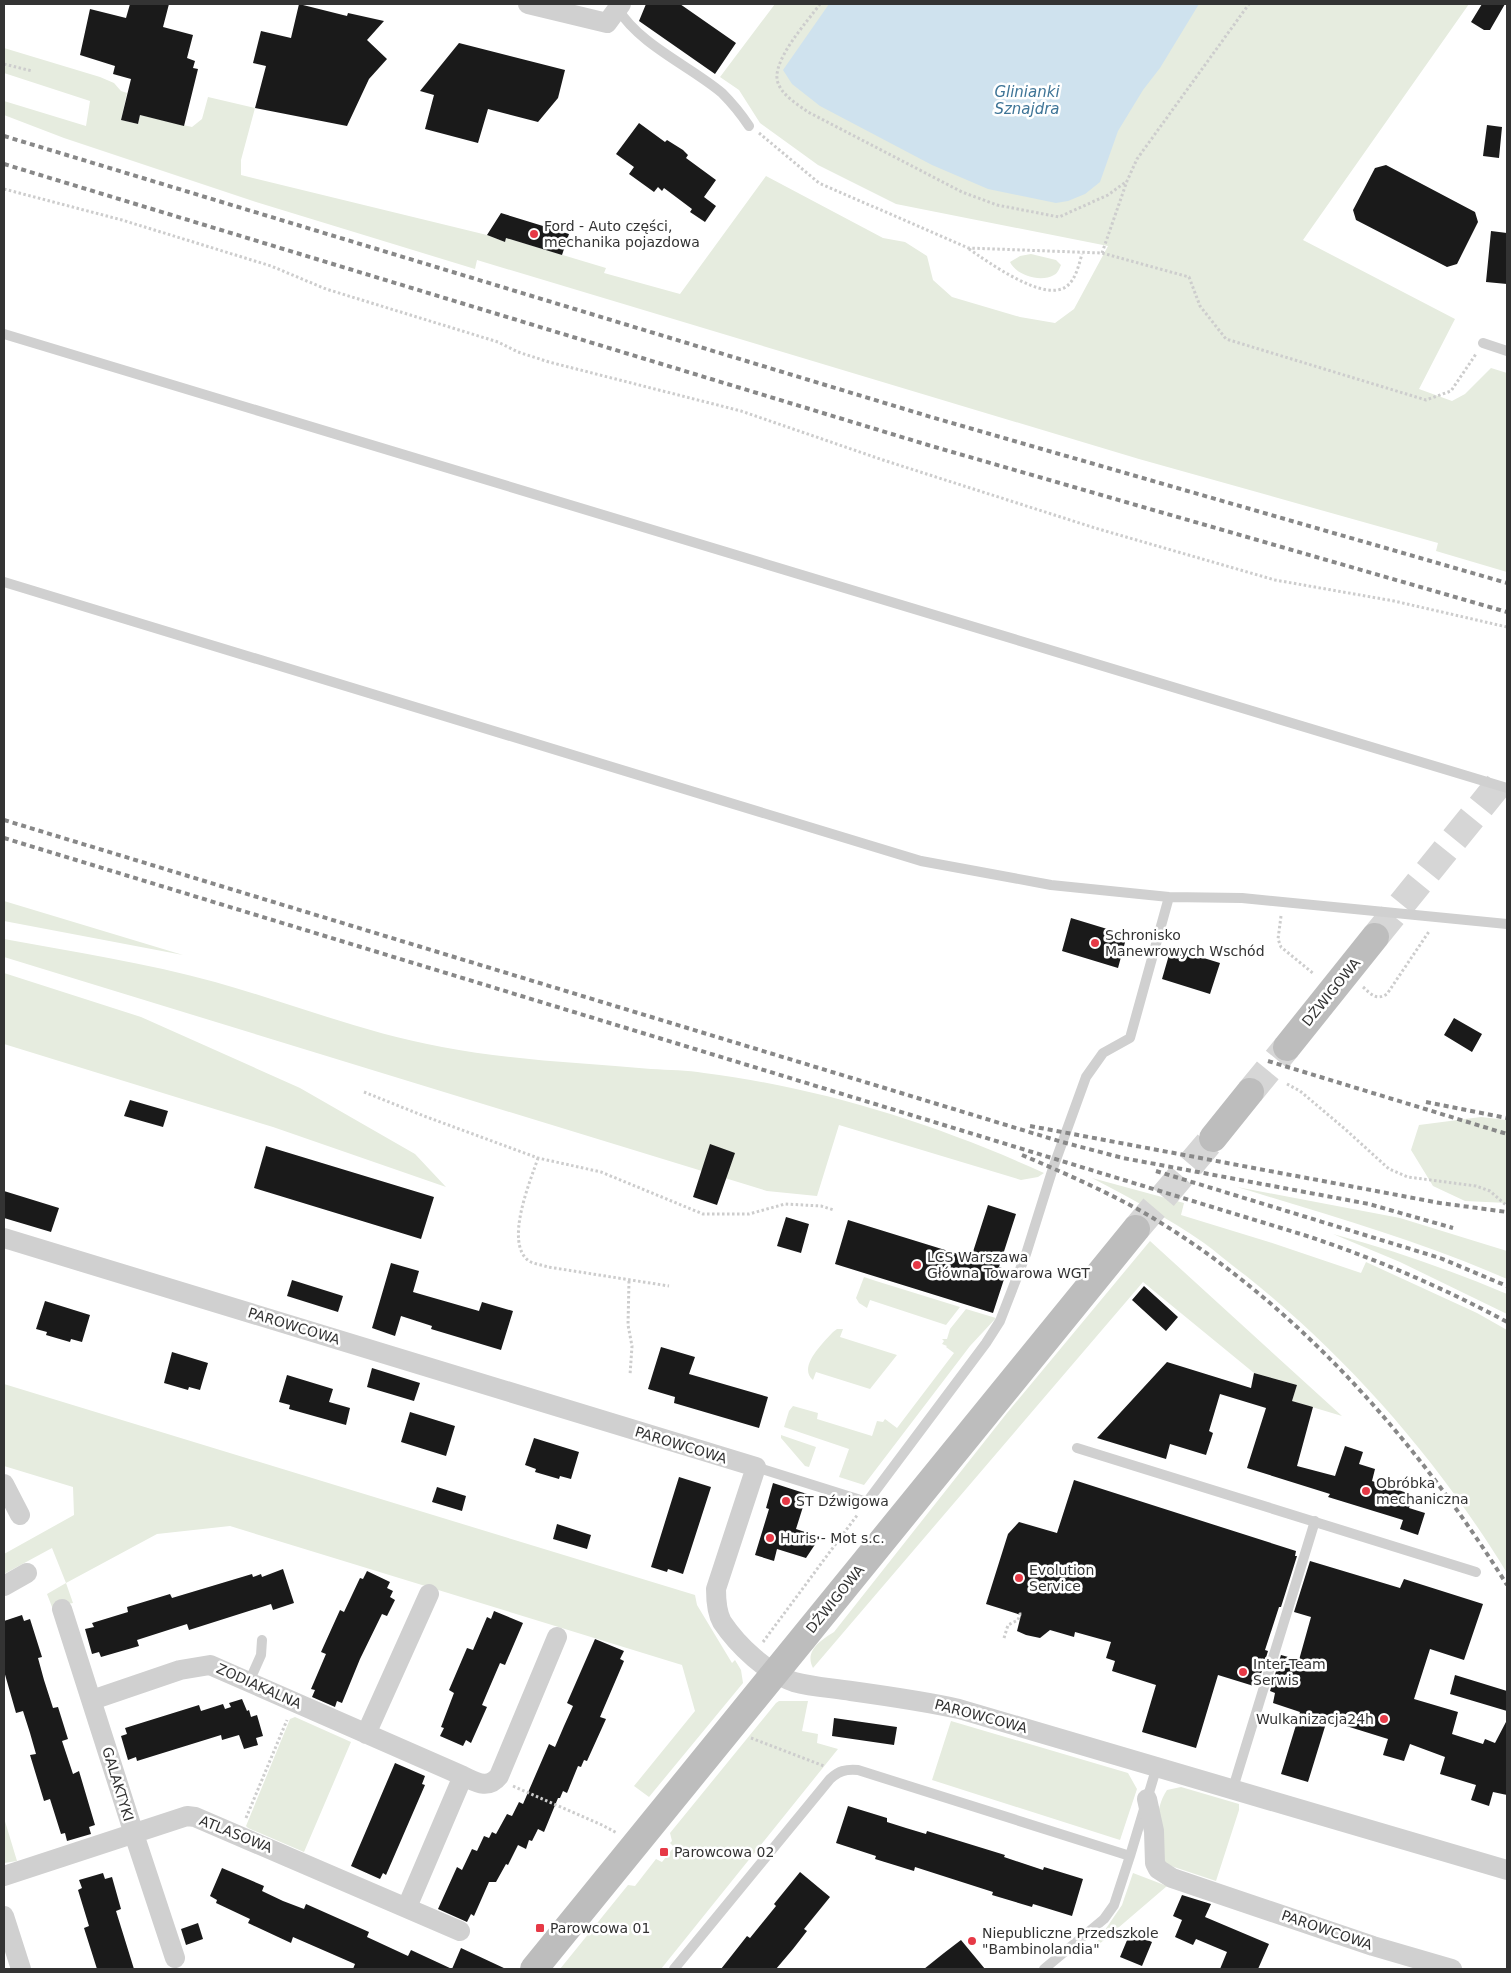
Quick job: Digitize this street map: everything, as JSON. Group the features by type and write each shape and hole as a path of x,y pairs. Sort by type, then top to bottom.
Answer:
{"main road":[{"name":"DŹWIGOWA","path":"1287,1047 1374,937"},
{"path":"1213,1138 1250,1092"},
{"name":"DŹWIGOWA","path":"534,1969 1136,1229"}],"street":[{"path":"528,4 615,12"},
{"name":"PAROWCOWA","path":"4,1238 756,1467 716,1589 716,1602 722,1621 751,1656 775,1673 796,1682 928,1702 960,1709 1507,1870"},
{"path":"4,1484 20,1515"},
{"path":"4,1586 27,1573"},
{"path":"366,1734 430,1594"},
{"name":"GALAKTYKI","path":"62,1609 175,1958"},
{"path":"406,1907 463,1776 485,1785 497,1779 557,1637"},
{"name":"ZODIAKALNA","path":"92,1700 180,1670 210,1665 463,1776"},
{"name":"PAROWCOWA","path":"1147,1799 1154,1831 1156,1863 1158,1869 1172,1878 1373,1946 1452,1969"},
{"name":"ATLASOWA","path":"4,1876 187,1816 195,1817 239,1835 460,1931"},
{"path":"4,1916 21,1969"}],"lane":[{"path":"615,12 662,51 721,93 749,126"},
{"path":"4,334 1507,788"},
{"path":"1483,343 1507,351"},
{"path":"4,582 921,861 1052,885 1169,897 1242,898 1507,924"},
{"path":"756,1467 867,1502 986,1343 1000,1321 1026,1254 1053,1168 1086,1077 1102,1053 1130,1038 1169,897"},
{"path":"1077,1448 1476,1572"},
{"path":"1233,1788 1315,1521"},
{"path":"249,1682 261,1656 262,1640"},
{"name":"PAROWCOWA","path":"1044,1969 1104,1919 1114,1905 1157,1766"},
{"path":"674,1969 830,1779 847,1769 858,1770 1130,1856"}],"path":[{"path":"820,4 781,58 776,73 778,85 788,97 808,112 962,192 997,205 1059,217 1108,196 1127,181"},
{"path":"1102,253 1127,181 1137,159 1249,4"},
{"path":"4,64 32,72"},
{"path":"749,126 819,183 968,248 1008,275 1037,288 1058,290 1068,286 1076,274 1082,254"},
{"path":"4,189 122,220 271,266 326,289 498,342 518,352 549,362 741,411 884,460 1124,536 1275,580 1394,601 1507,626"},
{"path":"968,248 1021,249 1082,254 1102,253 1189,277 1200,306 1226,339 1426,400 1451,391 1483,343"},
{"path":"1283,902 1278,939 1281,947 1314,974"},
{"path":"1372,995 1380,998 1387,994 1438,917"},
{"path":"1287,1084 1300,1091 1315,1103 1389,1170 1408,1177 1476,1186 1490,1191 1507,1206"},
{"path":"364,1092 538,1158 600,1172 703,1214 749,1214 785,1204 821,1206 834,1210"},
{"path":"538,1158 524,1202 518,1232 520,1250 530,1261 548,1267 669,1286"},
{"path":"629,1281 628,1325 632,1346 630,1376"},
{"path":"762,1644 867,1502"},
{"path":"1004,1638 1008,1625 1018,1620 1020,1614 1022,1614"},
{"path":"239,1835 294,1702"},
{"path":"746,1736 839,1772"},
{"path":"497,1779 602,1825 622,1836"}],"shaded area":[{"path":"775,4 1469,4 1303,240 1455,319 1419,389 1452,401 1465,394 1491,368 1507,373 1507,572 1436,551 1438,543 1139,459 477,260 475,269 256,202 64,138 4,115 4,101 86,126 90,101 4,73 4,48 114,83 121,91 127,93 121,120 138,124 140,115 192,127 202,119 208,97 255,108 241,160 241,175 487,235 505,242 506,238 606,268 604,273 680,294 766,176 883,238 905,242 927,256 933,280 952,297 1020,317 1055,323 1074,309 1108,246 896,204 818,165 760,123 739,90 720,77"},
{"path":"1031,254 1056,260 1061,265 1054,275 1036,278 1017,271 1010,262 1020,256"},
{"path":"4,901 183,955 4,921"},
{"path":"4,939 110,958 189,975 356,1026 442,1047 520,1058 698,1072 792,1088 878,1110 920,1124 1003,1155 1044,1173 1038,1177 1021,1180 839,1125 817,1196 767,1191 4,957"},
{"path":"4,973 141,1017 300,1088 415,1154 446,1187 273,1127 4,1044"},
{"path":"1481,1117 1507,1120 1507,1203 1465,1201 1433,1186 1411,1150 1419,1125"},
{"path":"1092,1178 1184,1203 1181,1215 1361,1273 1366,1262 1477,1313 1507,1330 1507,1573 1452,1490 1421,1451 1389,1413 1320,1341 1283,1307 1204,1243 1163,1217"},
{"path":"1237,1187 1400,1218 1507,1251 1507,1279 1407,1241"},
{"path":"1333,1234 1421,1261 1507,1294 1507,1314 1400,1262"},
{"path":"1150,1241 1342,1416 1292,1401 1297,1385 1254,1373 1143,1282 813,1668 811,1656 815,1647 834,1632 1007,1413"},
{"path":"864,1277 960,1307 946,1325 870,1300 867,1308 859,1303 856,1298"},
{"path":"966,1309 996,1318 970,1346 864,1485 839,1477 849,1449 784,1427 789,1411 793,1406 818,1413 817,1419 872,1436 877,1421 883,1422 885,1419 897,1428 954,1353 942,1344 944,1341 942,1339 947,1339 950,1329"},
{"path":"837,1329 843,1329 840,1337 897,1355 870,1389 816,1372 813,1380 809,1375 808,1368 814,1355"},
{"path":"4,1384 695,1595 697,1605 732,1663 735,1660 741,1670 743,1683 649,1797 634,1786 695,1711 682,1665 230,1526 157,1534 66,1583 52,1548 4,1574 4,1554 74,1515 73,1487 4,1466"},
{"path":"781,1435 816,1447 809,1467 805,1466 781,1438"},
{"path":"66,1583 73,1603 52,1607 47,1594"},
{"path":"779,1701 808,1701 802,1731 818,1734 817,1743 838,1749 661,1969 560,1969 628,1885 635,1886 656,1859 662,1862 674,1847 670,1843 672,1841 670,1833"},
{"path":"295,1717 351,1742 304,1852 246,1826 290,1719"},
{"path":"951,1721 1128,1773 1137,1789 1120,1840 932,1780"},
{"path":"1181,1787 1239,1804 1239,1810 1216,1881 1162,1863 1158,1835 1159,1807 1167,1790"},
{"path":"4,1818 17,1861 4,1863"},
{"path":"1133,1873 1167,1886 1090,1952 1122,1905"}],"water":[{"name":"Glinianki Sznajdra","path":"829,4 1199,4 1160,68 1143,90 1118,131 1100,182 1085,194 1068,201 1056,203 988,189 932,165 820,106 792,84 783,70"}],"building":[{"path":"130,4 169,4 163,27 193,35 187,58 195,61 193,68 198,69 184,126 140,115 138,124 121,120 131,79 113,74 115,66 80,55 90,9 126,18"},
{"path":"299,4 347,16 348,13 384,21 367,40 387,59 369,79 347,126 255,108 266,66 253,63 261,31 291,38"},
{"path":"646,4 680,4 736,43 715,74 639,21"},
{"path":"1482,4 1505,4 1490,30 1484,30 1471,22"},
{"path":"459,43 565,70 558,98 538,122 488,109 478,143 425,129 434,95 420,91"},
{"path":"639,123 665,142 667,140 683,150 688,155 686,158 716,180 704,197 716,206 705,222 690,212 692,209 664,188 662,191 658,187 654,192 629,174 634,167 616,154"},
{"path":"1487,125 1502,127 1499,158 1483,156"},
{"path":"1386,165 1475,212 1478,222 1457,264 1447,267 1356,220 1353,210 1375,168"},
{"path":"501,213 569,234 562,255 506,238 505,242 487,235"},
{"path":"1491,231 1507,233 1507,284 1486,282"},
{"name":"Schronisko Manewrowych Wschód","path":"1071,918 1127,935 1118,968 1062,951"},
{"path":"1171,948 1220,963 1210,994 1162,979"},
{"path":"1454,1018 1482,1034 1472,1052 1444,1035"},
{"path":"130,1100 168,1111 163,1127 124,1116"},
{"path":"710,1144 735,1153 717,1205 693,1197"},
{"path":"266,1146 434,1197 421,1239 254,1188"},
{"path":"4,1191 59,1208 51,1232 4,1218"},
{"name":"LCS Warszawa Główna Towarowa WGT","path":"988,1205 1016,1214 999,1267 1007,1270 993,1313 835,1264 848,1220 971,1258"},
{"path":"786,1217 809,1224 801,1253 777,1246"},
{"path":"391,1263 419,1271 413,1292 479,1311 482,1302 513,1311 501,1350 431,1329 432,1326 401,1316 395,1336 372,1328"},
{"path":"292,1280 343,1296 338,1312 287,1296"},
{"path":"1144,1286 1178,1317 1166,1331 1132,1300"},
{"path":"45,1301 90,1315 82,1342 71,1339 70,1342 46,1335 47,1332 36,1329"},
{"path":"661,1347 695,1357 689,1374 768,1397 759,1428 674,1403 675,1397 648,1389"},
{"path":"172,1352 208,1363 200,1390 189,1387 188,1390 164,1383"},
{"path":"1167,1362 1251,1388 1254,1373 1297,1385 1292,1401 1313,1407 1297,1466 1335,1476 1345,1446 1363,1452 1359,1464 1375,1469 1372,1481 1413,1495 1409,1508 1425,1513 1418,1535 1400,1529 1403,1520 1328,1497 1330,1494 1247,1468 1266,1408 1220,1394 1209,1431 1213,1433 1206,1455 1170,1444 1166,1459 1097,1438"},
{"path":"372,1368 420,1383 414,1401 367,1387"},
{"path":"287,1375 333,1389 329,1402 350,1408 346,1425 289,1409 290,1405 279,1402"},
{"path":"410,1412 455,1426 446,1456 401,1442"},
{"path":"534,1438 579,1452 571,1479 560,1476 559,1479 535,1472 536,1469 525,1465"},
{"path":"679,1477 711,1487 683,1574 668,1569 667,1572 651,1567"},
{"path":"1074,1480 1296,1551 1295,1556 1297,1556 1265,1650 1268,1651 1257,1687 1218,1675 1196,1748 1142,1732 1156,1685 1112,1671 1115,1661 1106,1658 1111,1642 1075,1632 1074,1637 1050,1630 1040,1638 1026,1635 1017,1631 1021,1615 986,1604 1008,1534 1019,1522 1057,1533"},
{"path":"773,1483 807,1494 796,1529 820,1537 806,1558 777,1549 774,1561 755,1555 769,1509 766,1508"},
{"path":"437,1487 466,1496 462,1511 432,1502"},
{"path":"557,1524 591,1535 587,1549 553,1539"},
{"path":"1310,1561 1400,1588 1404,1579 1483,1604 1464,1660 1430,1649 1414,1699 1458,1712 1452,1734 1483,1744 1485,1739 1495,1743 1507,1720 1507,1795 1493,1792 1489,1806 1471,1800 1476,1785 1440,1774 1445,1757 1410,1744 1404,1761 1383,1755 1388,1739 1327,1720 1308,1782 1281,1774 1300,1712 1273,1703 1275,1693 1270,1691 1281,1655 1299,1660 1311,1617 1294,1612"},
{"path":"283,1569 294,1603 273,1610 271,1604 189,1630 187,1624 137,1640 139,1646 101,1657 99,1652 92,1654 85,1629 94,1627 92,1623 128,1612 127,1607 170,1594 172,1598 252,1574 253,1577 261,1574 262,1577"},
{"path":"367,1571 390,1582 387,1588 393,1591 390,1597 395,1600 387,1616 382,1614 360,1659 342,1703 337,1701 335,1707 312,1697 315,1690 311,1689 326,1654 321,1652 340,1610 344,1612 360,1578 363,1579"},
{"path":"494,1611 523,1623 505,1665 500,1663 482,1705 487,1707 471,1743 466,1740 463,1746 440,1736 444,1728 441,1727 454,1693 449,1690 467,1648 473,1650 487,1617 491,1619"},
{"path":"22,1615 24,1621 30,1619 42,1657 38,1658 44,1680 53,1708 58,1707 68,1739 62,1741 73,1774 79,1771 95,1825 89,1827 91,1834 67,1841 65,1833 61,1834 50,1799 44,1801 30,1755 36,1754 30,1733 23,1711 16,1713 4,1671 4,1621"},
{"path":"595,1639 624,1651 620,1659 624,1661 600,1717 606,1719 587,1761 584,1760 581,1767 578,1766 567,1793 563,1791 560,1798 558,1798 544,1832 538,1829 532,1841 529,1840 526,1849 518,1845 508,1865 506,1864 496,1882 489,1882 474,1916 471,1914 467,1922 438,1909 457,1867 462,1870 472,1849 477,1851 484,1836 489,1838 492,1832 496,1834 507,1814 512,1816 519,1802 523,1804 549,1744 555,1747 573,1706 567,1703"},
{"path":"1455,1675 1507,1691 1507,1711 1450,1694"},
{"path":"242,1699 251,1717 257,1715 263,1736 256,1738 258,1745 244,1749 239,1735 222,1740 221,1735 137,1761 136,1757 128,1760 121,1736 127,1734 125,1728 199,1705 201,1711 223,1704 225,1709 231,1707 229,1703"},
{"path":"834,1718 897,1727 894,1745 832,1736"},
{"path":"395,1763 425,1776 422,1784 425,1785 386,1875 383,1873 380,1879 351,1866"},
{"path":"848,1806 887,1818 887,1822 906,1828 926,1834 927,1831 1005,1855 1004,1857 1043,1870 1044,1867 1083,1879 1072,1916 1033,1904 1032,1907 992,1895 993,1892 915,1867 914,1871 875,1859 876,1856 836,1843"},
{"path":"222,1868 264,1886 262,1891 283,1901 304,1909 306,1904 369,1932 367,1937 408,1956 411,1950 452,1969 353,1969 355,1964 293,1937 291,1943 248,1923 250,1919 216,1903 217,1900 210,1896"},
{"path":"800,1872 830,1897 804,1929 807,1931 793,1949 776,1969 721,1969 747,1936 750,1938"},
{"path":"103,1873 105,1879 112,1877 121,1909 116,1911 134,1969 97,1969 84,1928 89,1926 78,1890 82,1888 79,1880"},
{"path":"1182,1895 1211,1904 1205,1917 1269,1944 1258,1969 1220,1969 1227,1952 1196,1939 1193,1945 1175,1937 1182,1920 1173,1916"},
{"path":"198,1923 203,1939 186,1945 181,1929"},
{"path":"1130,1933 1152,1942 1142,1966 1120,1957"},
{"path":"961,1940 985,1969 924,1969 944,1953"},
{"path":"461,1948 506,1969 452,1969"}],"tunnel":[{"path":"1375,937 1507,774"},
{"path":"1250,1092 1287,1047"},
{"path":"1136,1229 1213,1138"}],"railway":[{"path":"4,136 931,417 1507,583"},
{"path":"4,164 928,445 1507,612"},
{"path":"4,820 1062,1142 1123,1158 1369,1204 1453,1228"},
{"path":"4,838 1304,1235 1356,1253 1407,1274 1507,1322"},
{"path":"1268,1061 1507,1134"},
{"path":"1426,1102 1507,1118"},
{"path":"1030,1126 1440,1203 1507,1212"},
{"path":"1022,1155 1141,1211 1196,1246 1249,1286 1299,1329 1391,1425 1433,1477 1507,1585"},
{"path":"1156,1171 1440,1258 1507,1286"}],"place":[{"name":"Ford - Auto części, mechanika pojazdowa","path":"534,234"},
{"name":"Schronisko Manewrowych Wschód","path":"1095,943"},
{"name":"LCS Warszawa Główna Towarowa WGT","path":"917,1265"},
{"name":"Obróbka mechaniczna","path":"1366,1491"},
{"name":"ST Dźwigowa","path":"786,1501"},
{"name":"Huris - Mot s.c.","path":"770,1538"},
{"name":"Evolution Service","path":"1019,1578"},
{"name":"Inter-Team Serwis","path":"1243,1672"},
{"name":"Wulkanizacja24h","path":"1384,1719"},
{"name":"Parowcowa 02","path":"664,1852"},
{"name":"Parowcowa 01","path":"540,1928"},
{"name":"Niepubliczne Przedszkole \"Bambinolandia\"","path":"972,1941"}]}
